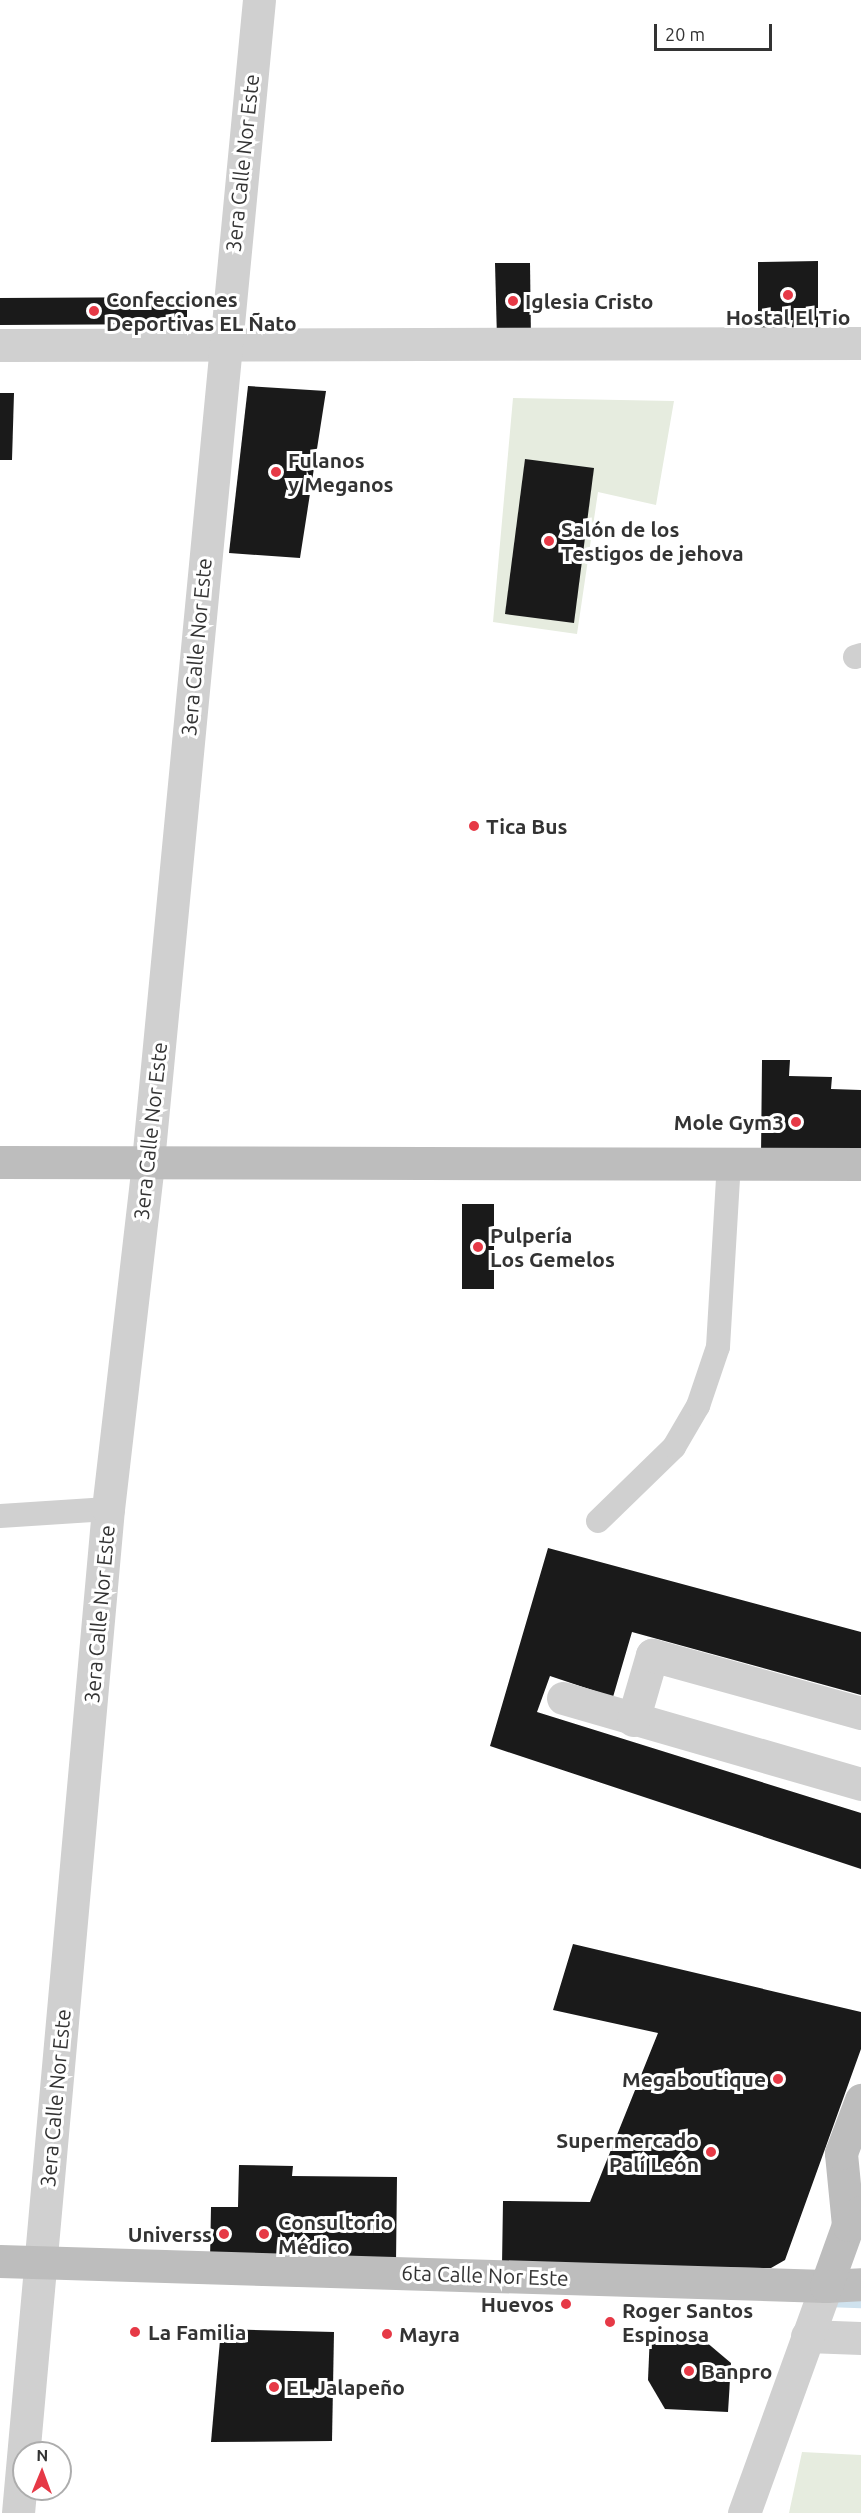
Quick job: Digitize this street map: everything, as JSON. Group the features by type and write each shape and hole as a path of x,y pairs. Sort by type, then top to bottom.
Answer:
{"street":[{"name":"3era Calle Nor Este","path":"18,2513 108,1509 147,1161 259,0"},
{"path":"0,345 861,343"},
{"path":"0,1162 861,1164"},
{"path":"633,1720 652,1655 861,1713"},
{"path":"563,1698 861,1784"},
{"path":"744,2513 826,2286 857,2222 842,2154 861,2100"},
{"name":"6ta Calle Nor Este","path":"0,2261 826,2286 861,2284"},
{"path":"807,2336 861,2338"}],"lane":[{"path":"598,1521 674,1447 698,1406 718,1347 729,1162"},
{"path":"0,1516 108,1509"}],"shaded area":[{"path":"513,398 674,401 656,505 598,492 577,634 493,622"},
{"path":"802,2452 861,2455 861,2513 789,2513"}],"building":[{"name":"Hostal El Tio","path":"818,261 818,329 758,330 758,262"},
{"name":"Iglesia Cristo","path":"495,263 530,263 531,339 497,339"},
{"name":"Confecciones Deportivas EL Ñato","path":"187,297 187,324 0,325 0,298"},
{"name":"Fulanos y Meganos","path":"248,386 326,391 300,558 229,553"},
{"path":"0,393 14,393 12,460 0,460"},
{"name":"Salón de los Testigos de jehova","path":"525,459 594,468 574,623 505,614"},
{"name":"Mole Gym3","path":"762,1060 790,1060 789,1076 832,1077 831,1089 861,1090 861,1156 761,1155"},
{"name":"Pulpería Los Gemelos","path":"462,1204 494,1204 494,1289 462,1289"},
{"path":"548,1548 861,1632 861,1695 632,1632 613,1697 550,1676 537,1712 861,1813 861,1869 490,1746"},
{"path":"573,1944 861,2012 861,2049 785,2260 771,2268 502,2265 503,2201 590,2202 658,2033 553,2010"},
{"path":"239,2165 293,2166 292,2176 397,2177 396,2263 210,2260 211,2207 238,2207"},
{"name":"EL Jalapeño","path":"221,2329 334,2332 332,2441 211,2442"},
{"name":"Banpro","path":"650,2333 699,2336 731,2363 728,2412 665,2409 648,2380"}],"waterway":[{"path":"826,2301 861,2302"}],"place":[{"name":"Hostal El Tio","path":"788,295"},
{"name":"Iglesia Cristo","path":"513,301"},
{"name":"Confecciones Deportivas EL Ñato","path":"94,311"},
{"name":"Fulanos y Meganos","path":"276,472"},
{"name":"Salón de los Testigos de jehova","path":"549,541"},
{"name":"Tica Bus","path":"474,826"},
{"name":"Mole Gym3","path":"796,1122"},
{"name":"Pulpería Los Gemelos","path":"478,1247"},
{"name":"Megaboutique","path":"778,2079"},
{"name":"Supermercado Palí León","path":"711,2152"},
{"name":"Universs","path":"224,2234"},
{"name":"Consultorio Médico","path":"264,2234"},
{"name":"Huevos","path":"566,2304"},
{"name":"Roger Santos Espinosa","path":"610,2322"},
{"name":"La Familia","path":"135,2332"},
{"name":"Mayra","path":"387,2334"},
{"name":"Banpro","path":"689,2371"},
{"name":"EL Jalapeño","path":"274,2387"}]}
